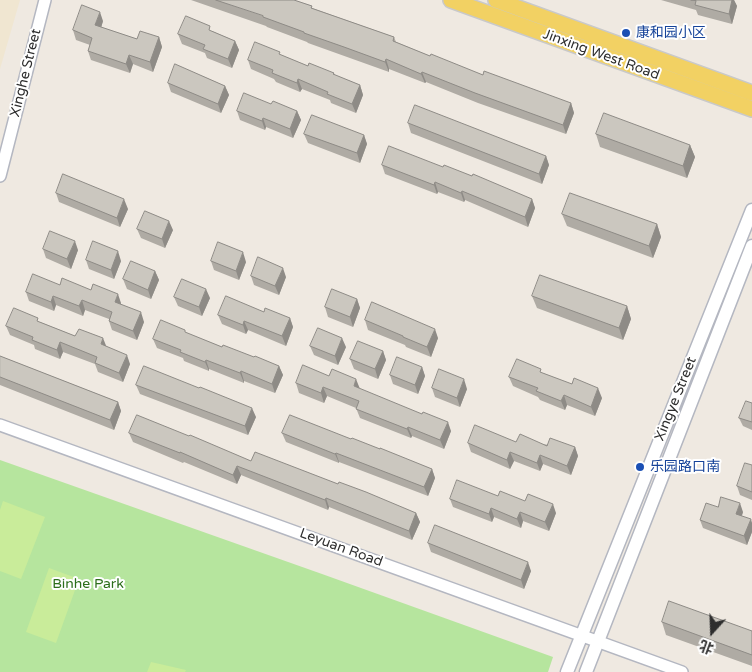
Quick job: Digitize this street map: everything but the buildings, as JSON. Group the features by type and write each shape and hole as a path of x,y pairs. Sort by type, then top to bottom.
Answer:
{"main road":[{"name":"Jinxing West Road","path":"451,0 752,109"},
{"name":"Jinxing West Road","path":"496,0 752,93"},
{"name":"Xingye Street","path":"567,672 752,210"},
{"name":"Xingye Street","path":"586,672 752,246"}],"street":[{"name":"Xinghe Street","path":"0,176 45,0"},
{"name":"Leyuan Road","path":"0,425 682,672"}],"shaded area":[{"path":"0,0 20,0 0,69"}],"green space":[{"name":"Binhe Park","path":"0,460 553,657 548,672 0,672"},
{"path":"3,501 45,517 21,579 0,571 0,510"},
{"path":"49,568 79,579 56,643 26,632"},
{"path":"151,662 186,670 185,672 147,672"}],"place":[{"name":"康和园小区","path":"626,33"},
{"name":"乐园路口南","path":"640,467"}]}
